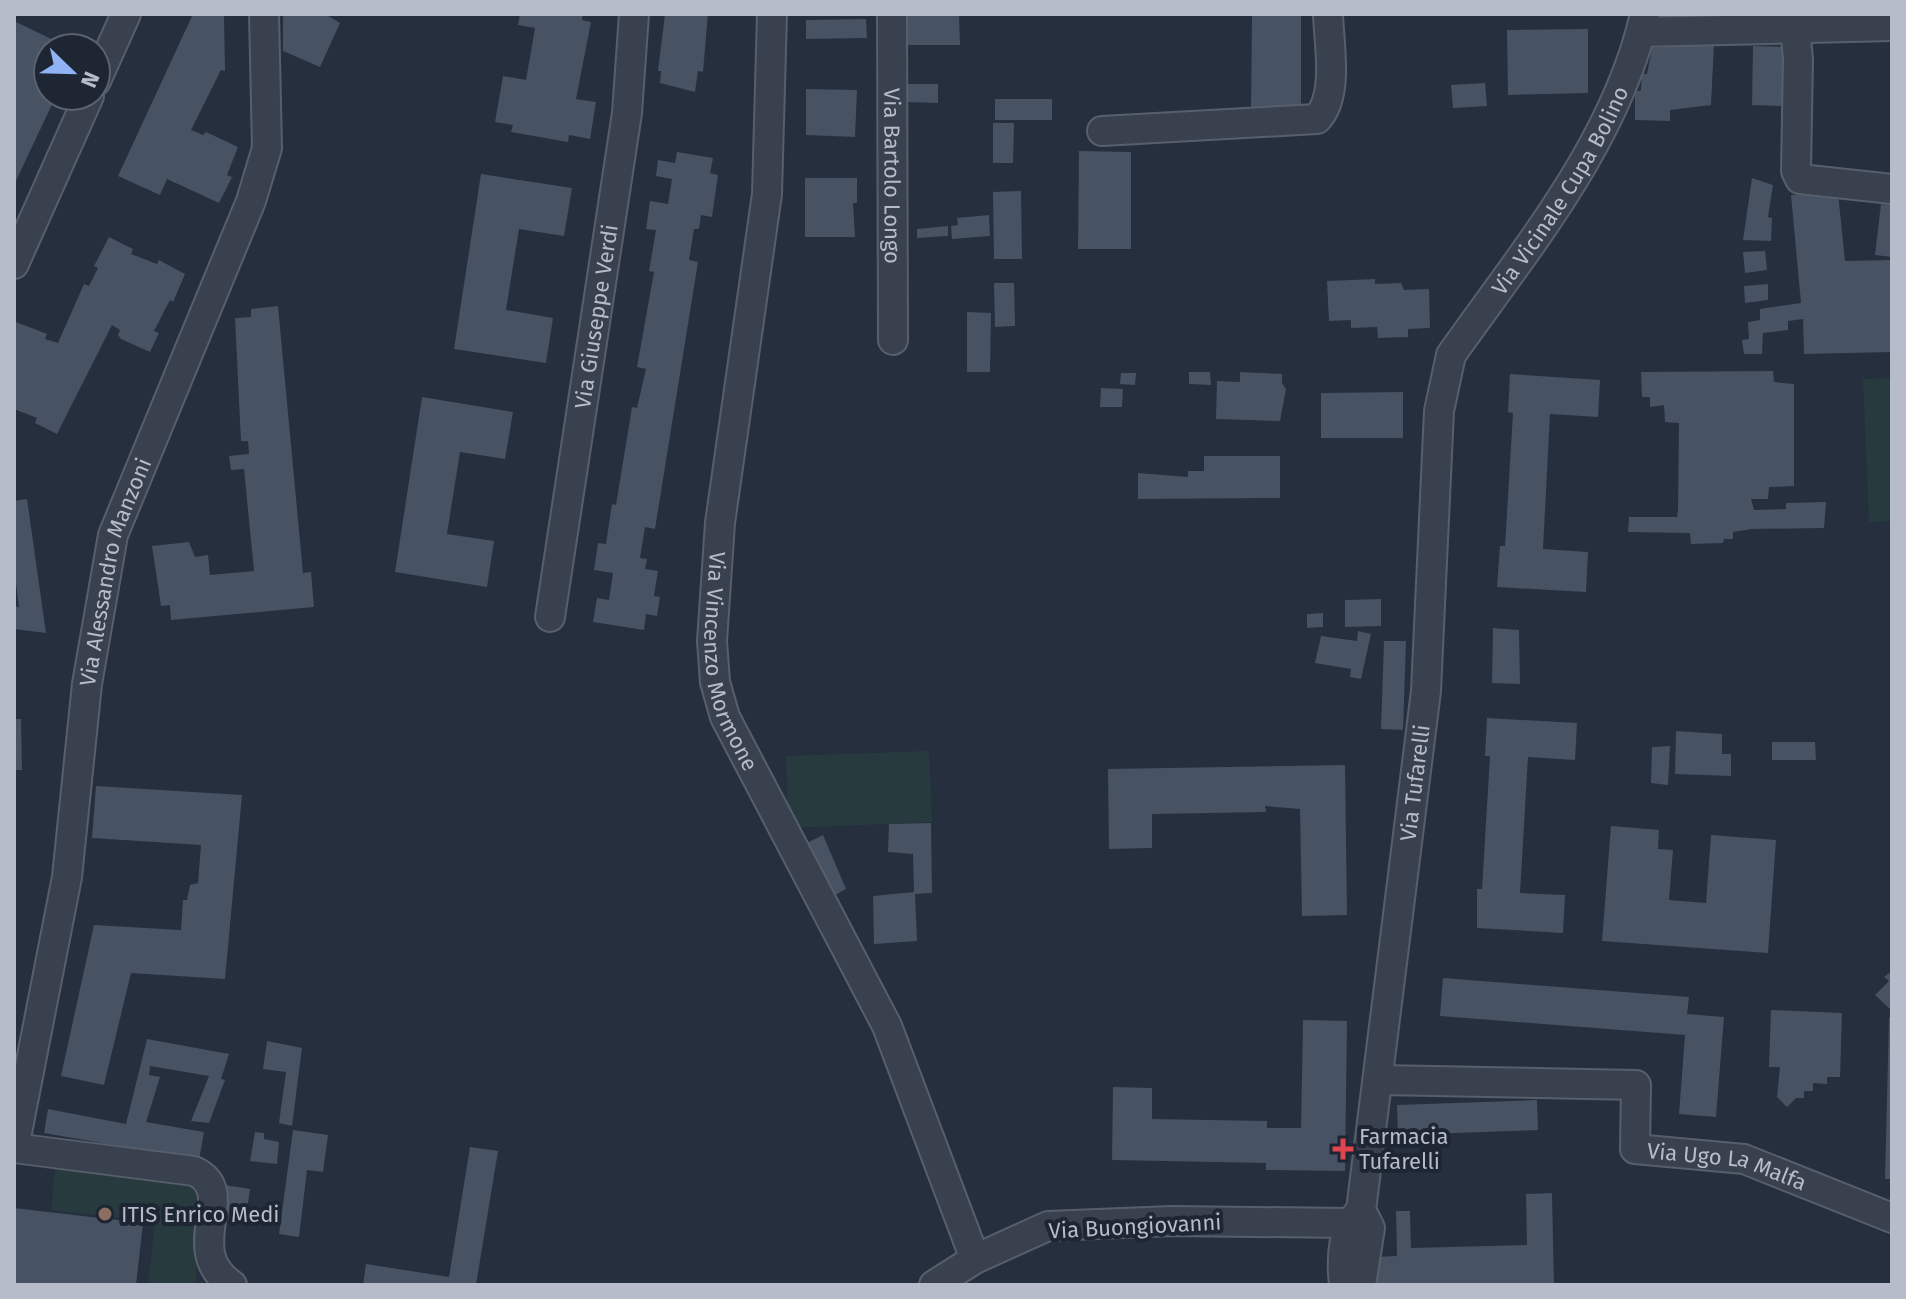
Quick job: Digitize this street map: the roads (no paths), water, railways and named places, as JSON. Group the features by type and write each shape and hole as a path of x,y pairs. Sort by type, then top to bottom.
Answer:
{"street":[{"path":"112,45 126,14"},
{"name":"Via Alessandro Manzoni","path":"14,1148 67,877 87,684 113,535 251,201 267,148 264,14"},
{"name":"Via Giuseppe Verdi","path":"550,617 627,113 634,14"},
{"name":"Via Vincenzo Mormone","path":"772,14 767,194 725,476 712,641 715,682 725,717 887,1026 975,1259"},
{"name":"Via Bartolo Longo","path":"892,14 893,340"},
{"path":"1102,131 1317,119 1326,110 1329,94 1328,14"},
{"path":"1643,23 1795,28 1892,26"},
{"name":"Via Vicinale Cupa Bolino","path":"1451,355 1539,230 1593,144 1643,23"},
{"path":"1795,28 1798,59 1796,171 1800,179 1892,189"},
{"path":"14,264 82,112"},
{"name":"Via Tufarelli","path":"1344,1285 1342,1261 1355,1216 1380,1080 1394,928 1426,691 1439,411 1451,355"},
{"name":"Via Ugo La Malfa","path":"1380,1080 1636,1085 1635,1149 1744,1159 1892,1218"},
{"path":"14,1148 194,1171 207,1177 214,1189 208,1253 218,1275 232,1285"},
{"name":"Via Buongiovanni","path":"934,1285 975,1259 1048,1226 1355,1216"},
{"name":"Via Tufarelli","path":"1355,1216 1370,1228 1361,1285"}],"place":[{"name":"Farmacia Tufarelli","path":"1343,1149"},
{"name":"ITIS Enrico Medi","path":"105,1214"}]}
